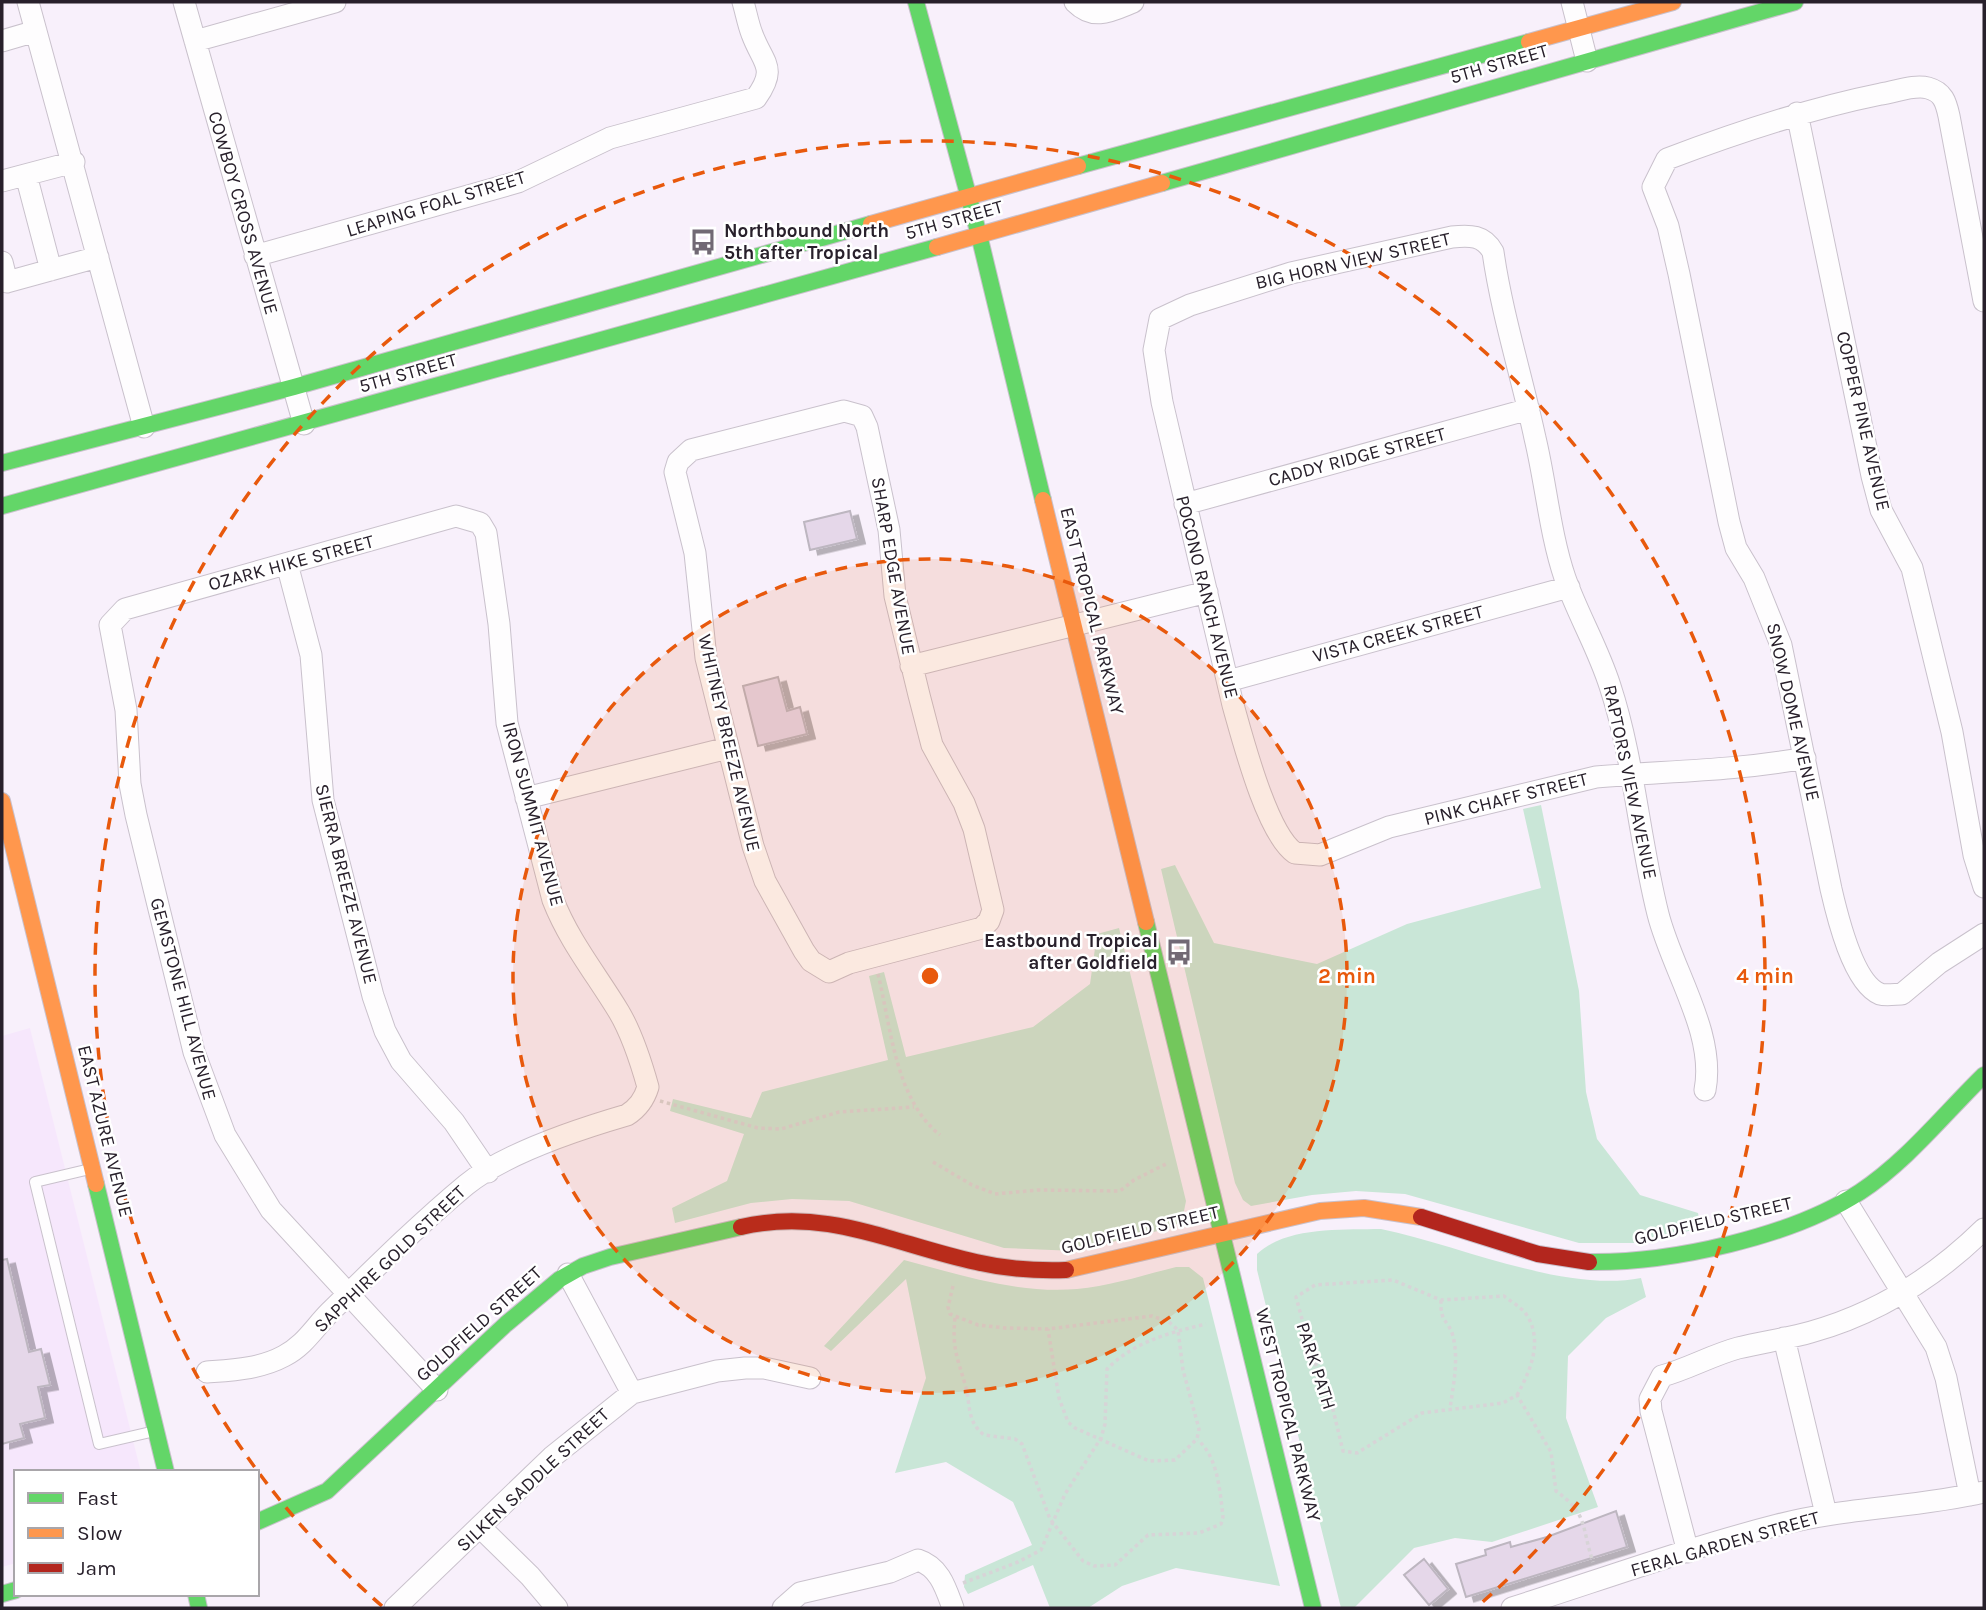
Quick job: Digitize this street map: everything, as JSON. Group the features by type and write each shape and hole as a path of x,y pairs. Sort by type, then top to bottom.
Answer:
{"main road":[{"name":"EAST TROPICAL PARKWAY","path":"916,2 979,235 1222,1232"},
{"name":"5TH STREET","path":"2,463 293,387 969,196 1673,2"},
{"name":"5TH STREET","path":"2,506 979,235 1795,2"},
{"name":"EAST AZURE AVENUE","path":"2,801 166,1470"},
{"name":"GOLDFIELD STREET","path":"259,1521 327,1491 353,1470 543,1291 583,1266 622,1254 771,1220 799,1218 865,1228 1003,1268 1075,1270 1296,1214 1365,1208 1397,1212 1562,1260 1622,1263 1658,1258 1800,1222 1846,1200 1861,1192 1906,1152 1984,1075"},
{"name":"WEST TROPICAL PARKWAY","path":"1222,1232 1313,1608"}],"street":[{"path":"29,2 144,427"},
{"name":"COWBOY CROSS AVENUE","path":"184,2 304,424"},
{"path":"195,41 335,2"},
{"name":"LEAPING FOAL STREET","path":"255,256 518,182 610,138 756,98 766,84 769,71 751,33 743,2"},
{"path":"1080,7 1099,14 1133,2"},
{"path":"1573,2 1587,61"},
{"path":"2,41 36,31"},
{"path":"1797,113 1918,86 1938,92 1945,100 1949,116 1984,301"},
{"name":"SNOW DOME AVENUE","path":"1797,113 1667,159 1659,170 1653,187 1668,226 1679,274 1729,523 1736,548 1754,578 1781,645 1841,929 1868,984 1880,994 1902,994 1912,989 1939,963 1984,934"},
{"name":"COPPER PINE AVENUE","path":"1797,113 1872,476 1881,510 1915,579 1952,732 1974,855 1984,887"},
{"path":"2,181 74,162"},
{"path":"26,175 51,270"},
{"name":"BIG HORN VIEW STREET","path":"1156,328 1167,314 1291,273 1452,237 1478,237"},
{"name":"RAPTORS VIEW AVENUE","path":"1478,237 1488,242 1493,252 1569,587 1611,687 1664,938 1702,1031 1708,1073 1705,1090"},
{"path":"2,262 7,282 98,257"},
{"name":"POCONO RANCH AVENUE","path":"1156,328 1154,350 1162,402 1243,742 1278,836 1295,853"},
{"name":"CADDY RIDGE STREET","path":"1185,504 1529,410"},
{"name":"SHARP EDGE AVENUE","path":"678,462 691,450 844,411 862,416 867,426 889,530 895,596 911,666 932,745 964,803 974,829 993,910 989,921 982,928 874,956"},
{"name":"WHITNEY BREEZE AVENUE","path":"678,462 675,472 698,566 706,658 753,846 765,881 804,951 819,968 829,972 874,956"},
{"name":"OZARK HIKE STREET","path":"118,618 125,608 456,516 469,519"},
{"name":"IRON SUMMIT AVENUE","path":"469,519 480,523 486,533 499,624 507,723 562,921 626,1025 648,1087 645,1097"},
{"name":"SIERRA BREEZE AVENUE","path":"287,564 311,655 323,800 373,996 385,1031 401,1061 454,1122 488,1172"},
{"name":"VISTA CREEK STREET","path":"1228,681 1569,587"},
{"path":"911,666 1207,592"},
{"name":"GEMSTONE HILL AVENUE","path":"118,618 110,625 126,710 130,784 135,815 194,1052 209,1098 225,1135 271,1210 437,1390"},
{"path":"526,798 729,748"},
{"name":"PINK CHAFF STREET","path":"1295,853 1320,855 1389,827 1596,777 1741,769 1805,758"},
{"name":"SAPPHIRE GOLD STREET","path":"207,1372 250,1368 284,1356 303,1345 348,1295 468,1183 533,1149 627,1115 635,1110 645,1097"},
{"path":"1846,1200 1936,1347 1977,1494"},
{"path":"1688,1552 1651,1410 1650,1399 1662,1376 1735,1349 1844,1322 1904,1294 1946,1265 1984,1229"},
{"path":"568,1274 632,1393"},
{"path":"1784,1338 1826,1514"},
{"name":"SILKEN SADDLE STREET","path":"395,1608 552,1457 632,1393 717,1371 745,1368 764,1368 810,1378"},
{"name":"FERAL GARDEN STREET","path":"1512,1608 1779,1525 1826,1514 1977,1494"},
{"path":"480,1527 530,1576 557,1608"},
{"path":"784,1607 800,1594 890,1572 918,1560 930,1566 950,1598"}],"lane":[{"path":"92,1169 35,1182 99,1444 156,1430"}],"path":[{"path":"874,956 902,1074 914,1107 926,1124 940,1135"},
{"path":"645,1097 758,1128 781,1129 839,1112 914,1107"},
{"path":"933,1162 972,1185 995,1194 1038,1190 1120,1191 1134,1180 1168,1163"},
{"name":"PARK PATH","path":"1393,1280 1441,1300 1504,1296 1526,1314 1532,1333 1534,1361 1517,1395 1503,1403 1422,1413 1357,1453 1343,1451 1337,1436 1329,1393 1312,1356 1296,1297 1315,1285 1393,1280"},
{"path":"953,1286 948,1307 955,1318 953,1349 965,1384 970,1419 984,1435 1015,1439 1022,1444 1053,1522 1083,1561 1104,1567 1122,1559 1148,1535 1180,1536 1213,1530 1223,1517 1216,1470 1210,1455 1197,1439"},
{"path":"1441,1300 1440,1317 1452,1334 1455,1367 1450,1409"},
{"path":"955,1318 978,1325 1048,1329 1152,1316 1170,1322 1178,1330 1182,1370 1199,1429 1197,1439 1175,1460 1149,1461 1075,1428 1062,1412 1048,1329"},
{"path":"950,1598 1041,1550 1065,1494 1101,1438 1105,1424 1107,1368 1132,1347 1178,1330 1206,1324"},
{"path":"1517,1395 1551,1452 1556,1491 1576,1506 1583,1517 1584,1535 1596,1571"}],"shaded area":[{"path":"30,1028 140,1470 14,1470 14,1564 2,1567 2,1036"}],"green space":[{"path":"1541,805 1579,991 1586,1092 1597,1139 1640,1195 1698,1213 1701,1228 1638,1243 1579,1243 1405,1194 1356,1191 1312,1195 1251,1206 1243,1200 1235,1183 1161,869 1175,865 1214,943 1317,964 1407,924 1541,888 1523,809"},
{"path":"1119,928 1186,1201 1182,1221 1170,1228 1075,1251 1004,1248 849,1201 792,1199 751,1203 675,1223 672,1208 727,1181 744,1134 670,1111 673,1099 751,1118 762,1092 888,1060 869,976 884,972 906,1057 1033,1027 1090,984 1097,934"},
{"path":"1381,1229 1545,1273 1611,1281 1641,1278 1646,1297 1606,1318 1568,1356 1566,1418 1598,1507 1492,1542 1455,1538 1414,1548 1354,1608 1341,1608 1257,1270 1257,1254 1269,1245 1299,1234"},
{"path":"904,1260 990,1282 1033,1289 1089,1288 1176,1267 1189,1267 1203,1278 1280,1586 1176,1568 1122,1586 1088,1608 1050,1608 1033,1565 968,1594 964,1587 965,1575 1032,1545 1013,1502 946,1462 895,1473 926,1378 906,1279 831,1351 824,1346"}],"building":[{"path":"850,511 857,539 810,550 804,522"},
{"path":"778,677 787,711 800,707 807,734 758,746 743,686"},
{"path":"7,1259 29,1352 41,1349 50,1385 38,1387 45,1418 20,1424 24,1438 2,1444 2,1260"},
{"path":"1616,1511 1627,1547 1466,1597 1456,1564 1486,1555 1485,1550 1510,1542 1511,1547 1547,1537"},
{"path":"1424,1559 1448,1589 1429,1605 1404,1575"}],"traffic: fast":[{"path":"916,2 979,235 1043,500"},
{"path":"1162,183 1795,2"},
{"path":"1078,166 1529,42"},
{"path":"2,463 294,387 871,224"},
{"path":"2,506 937,247"},
{"path":"1146,922 1313,1608"},
{"path":"1589,1262 1656,1258 1693,1252 1766,1234 1832,1208 1860,1192 1894,1166 1984,1075"},
{"path":"96,1184 166,1470"},
{"path":"259,1521 327,1491 506,1324 560,1279 583,1266 610,1257 741,1227"},
{"path":"2,1594 14,1591"},
{"path":"196,1596 199,1608"}],"traffic: slow":[{"path":"1529,42 1673,2"},
{"path":"871,224 1078,166"},
{"path":"937,247 1162,183"},
{"path":"1043,500 1146,922"},
{"path":"2,801 96,1184"},
{"path":"1066,1270 1320,1211 1364,1208 1421,1217"}],"traffic: jam":[{"path":"1421,1217 1538,1254 1589,1262"},
{"path":"741,1227 773,1222 832,1225 987,1264 1021,1269 1066,1270"}],"place":[{"name":"Northbound North 5th after Tropical","path":"703,242"},
{"name":"Eastbound Tropical after Goldfield","path":"1179,952"}]}
